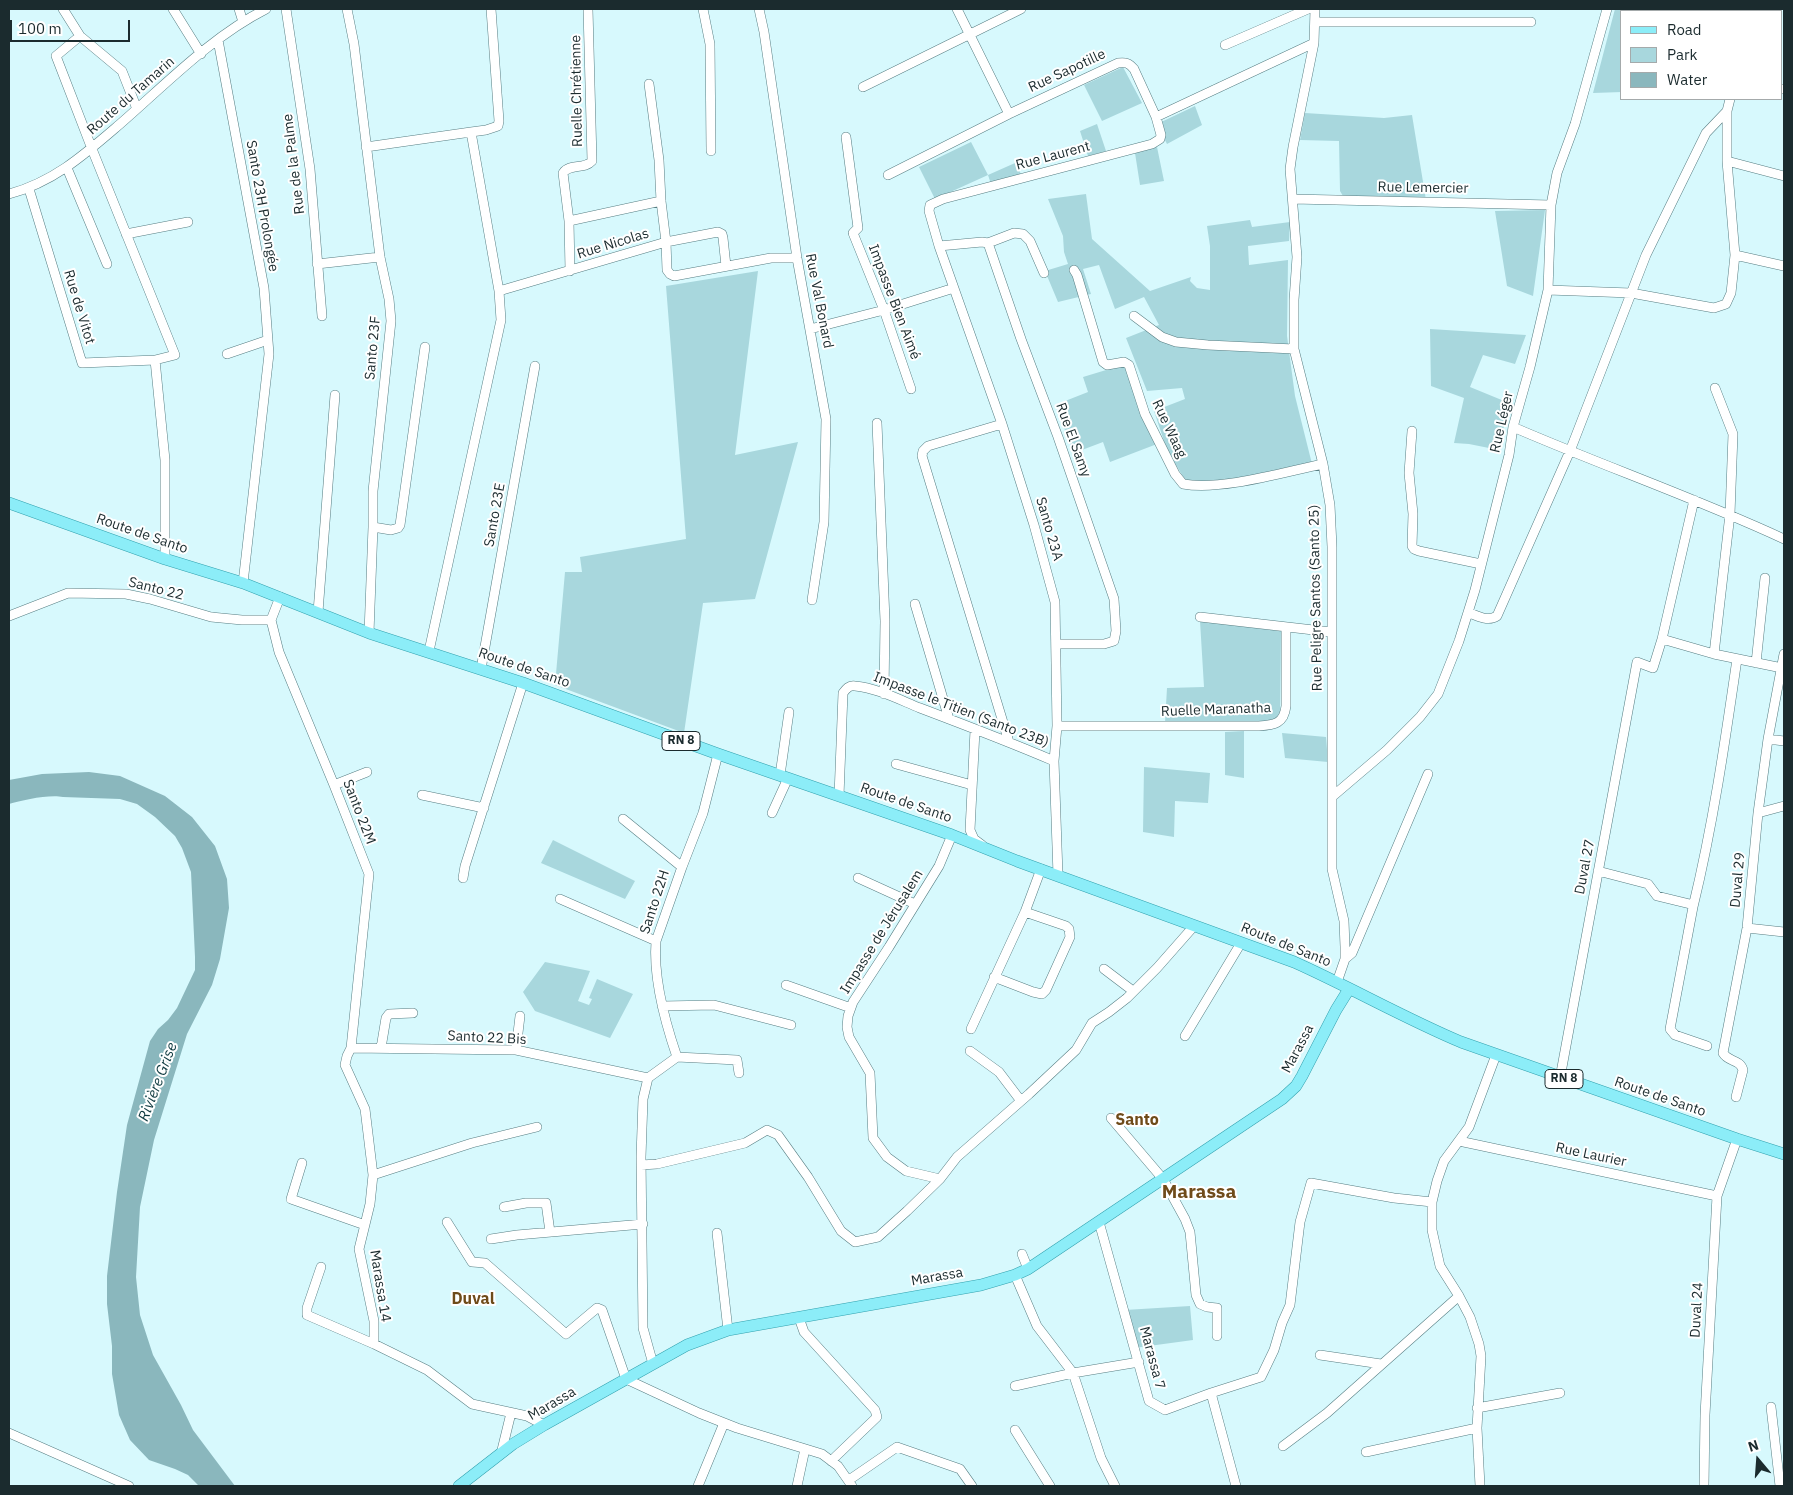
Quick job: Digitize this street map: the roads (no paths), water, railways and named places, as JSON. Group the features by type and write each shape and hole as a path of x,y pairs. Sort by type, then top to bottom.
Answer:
{"main road":[{"name":"Route de Santo","path":"9,503 165,559 243,583 369,632 522,683 952,836 1294,962 1338,982 1436,1032 1496,1055 1784,1154"},
{"name":"Marassa","path":"459,1486 500,1454 544,1425 687,1345 728,1330 980,1285 1015,1275 1028,1269 1282,1099 1296,1086 1349,989"}],"street":[{"path":"63,9 80,36 122,71 137,110"},
{"path":"173,9 200,54"},
{"path":"238,9 243,22"},
{"name":"Route du Tamarin","path":"9,194 29,188 67,168 92,149 200,54 243,22 266,9"},
{"name":"Rue de la Palme","path":"286,9 310,169 322,316"},
{"name":"Santo 23F","path":"347,9 354,44 380,257 389,299 391,321 373,491 369,632"},
{"path":"366,147 492,129 498,126 491,9"},
{"name":"Ruelle Chrétienne","path":"570,271 569,221 563,173 568,168 588,165 592,161 588,9"},
{"path":"703,9 710,44 711,151"},
{"name":"Rue Val Bonard","path":"759,9 766,42 796,258 826,419 824,522 812,600"},
{"path":"957,9 1009,114"},
{"path":"863,87 1021,9"},
{"path":"1224,46 1308,9"},
{"name":"Rue Peligre Santos (Santo 25)","path":"1315,9 1314,43 1290,170 1297,257 1294,300 1294,349 1323,464 1330,505 1332,547 1332,869 1344,921 1345,959 1338,982"},
{"name":"Rue Léger","path":"1333,796 1387,750 1420,717 1438,694 1459,640 1509,455 1513,427 1530,367 1548,290 1552,205 1557,173 1576,124 1607,9"},
{"path":"1315,22 1531,22"},
{"path":"80,36 56,56 175,355 155,360 164,460 165,559"},
{"name":"Santo 23H Prolongée","path":"218,40 264,288 269,354 243,583"},
{"path":"1156,117 1314,43"},
{"name":"Rue Sapotille","path":"888,175 1111,65 1126,62 1131,65 1156,117"},
{"path":"649,84 659,160 666,242 718,232 722,234 723,238 726,266"},
{"path":"1548,290 1631,293 1714,308 1726,304 1730,299 1735,254 1727,161 1726,111 1730,100"},
{"path":"1468,612 1485,618 1497,616 1570,451 1646,254 1706,133 1726,111"},
{"name":"Rue Laurent","path":"930,205 943,199 1152,144 1160,139 1161,135 1156,117"},
{"path":"429,652 502,320 499,290 471,132"},
{"name":"Impasse Bien Aimé","path":"846,137 858,228 853,233 884,310 911,389"},
{"path":"1727,161 1784,176"},
{"path":"67,168 107,264"},
{"name":"Rue de Vitot","path":"29,188 82,363 155,360"},
{"name":"Rue Lemercier","path":"1293,199 1552,205"},
{"path":"569,221 661,201"},
{"name":"Santo 23A","path":"930,205 929,210 939,246 1002,424 1034,525 1055,602 1058,726 1054,761 1058,875"},
{"path":"126,234 188,222"},
{"path":"939,246 988,243 1014,233 1024,234 1030,241 1044,274"},
{"name":"Rue Nicolas","path":"499,290 666,242 668,270 674,276 771,258 796,258"},
{"name":"Rue El Samy","path":"988,243 1114,599 1116,631 1114,641 1104,644 1056,644"},
{"path":"1735,254 1784,266"},
{"path":"317,264 380,257"},
{"name":"Rue Waag","path":"1074,270 1103,362 1107,365 1124,362 1129,366 1145,414 1174,474 1183,484 1195,486 1235,482 1323,464"},
{"path":"810,329 884,310 954,288"},
{"path":"1134,316 1162,337 1176,342 1294,349"},
{"path":"227,354 268,340"},
{"path":"373,527 391,530 398,528 400,525 425,347"},
{"name":"Santo 23E","path":"481,669 535,366"},
{"path":"1714,654 1730,514 1733,434 1715,388"},
{"path":"318,612 335,395"},
{"path":"877,423 885,621 884,694"},
{"path":"1002,424 928,446 923,450 922,456 1009,742"},
{"path":"1513,427 1730,514 1784,539"},
{"path":"1412,431 1408,473 1413,514 1412,546 1419,551 1481,564"},
{"path":"1694,500 1662,639 1714,654 1782,668"},
{"path":"1756,663 1765,578"},
{"name":"Santo 22","path":"9,616 68,593 126,594 150,599 210,617 271,620"},
{"path":"271,620 280,597"},
{"path":"915,604 949,719"},
{"path":"1200,616 1331,632"},
{"name":"Santo 22M","path":"271,620 279,652 369,874 351,1048"},
{"name":"Ruelle Maranatha","path":"1058,726 1259,726 1279,722 1285,715 1286,706 1286,628"},
{"name":"Duval 27","path":"1560,1078 1637,662 1653,668 1662,639"},
{"name":"Duval 29","path":"1736,1097 1743,1070 1742,1066 1740,1063 1725,1057 1723,1053 1747,928 1758,813 1768,739 1784,654"},
{"path":"1707,1046 1674,1035 1670,1029 1715,798 1736,659"},
{"path":"463,878 522,683"},
{"name":"Impasse le Titien (Santo 23B)","path":"839,796 843,693 846,688 852,686 884,694 1054,761"},
{"path":"772,813 784,777 789,712"},
{"path":"975,730 970,830 974,839 989,850"},
{"path":"1768,739 1784,740"},
{"name":"Santo 22H","path":"677,1057 662,1006 655,951 656,941 703,813 718,754"},
{"path":"896,764 972,785"},
{"path":"334,785 367,772"},
{"path":"1345,959 1352,953 1428,774"},
{"path":"422,795 484,808"},
{"path":"1758,813 1784,806"},
{"path":"623,819 682,867"},
{"name":"Impasse de Jérusalem","path":"940,1179 906,1171 887,1157 873,1138 870,1073 849,1037 847,1026 853,1002 939,866 952,836"},
{"path":"971,1029 1025,912 1041,869"},
{"path":"1598,871 1648,884 1657,896 1690,904 1693,907"},
{"path":"858,878 915,904"},
{"path":"560,899 656,941"},
{"path":"994,977 1039,994 1044,993 1046,990 1071,932 1066,926 1025,912"},
{"path":"641,1165 657,1164 745,1143 767,1130 778,1135 808,1177 841,1231 855,1242 878,1237 940,1179 958,1157 1076,1050 1092,1022 1109,1012 1133,991 1157,968 1194,926"},
{"path":"1747,928 1784,932"},
{"path":"1185,1036 1241,943"},
{"path":"1104,968 1133,991"},
{"path":"786,985 851,1008"},
{"path":"662,1006 714,1005 792,1025"},
{"path":"381,1048 386,1018 389,1014 413,1013"},
{"path":"516,1050 520,1016"},
{"name":"Santo 22 Bis","path":"351,1048 516,1050 648,1078"},
{"name":"Marassa 14","path":"351,1048 345,1065 365,1109 373,1175 370,1204 359,1249 374,1321 374,1344"},
{"path":"970,1051 999,1072 1021,1101"},
{"path":"1480,1486 1477,1428 1481,1356 1479,1344 1470,1317 1440,1266 1432,1230 1432,1202 1444,1161 1469,1127 1496,1055"},
{"path":"653,1364 643,1328 641,1165 643,1099 648,1078 677,1057 737,1060 739,1073"},
{"path":"1110,1118 1163,1178 1190,1232 1196,1295 1200,1304 1207,1308 1217,1308 1217,1336"},
{"path":"373,1175 472,1143 536,1127"},
{"name":"Duval 24","path":"1704,1486 1705,1415 1717,1196 1737,1139"},
{"name":"Rue Laurier","path":"1459,1141 1717,1196"},
{"path":"302,1163 290,1199 365,1225"},
{"path":"1236,1486 1211,1393 1234,1385 1252,1382 1261,1377 1274,1350 1282,1323 1290,1305 1300,1222 1311,1184 1394,1198 1432,1202"},
{"path":"504,1207 546,1203 550,1232"},
{"path":"447,1222 472,1262 485,1263 566,1334 598,1308 602,1310 626,1379 683,1407 724,1423 822,1454 838,1466 850,1483 897,1447 960,1469 972,1486"},
{"name":"Marassa 7","path":"1099,1222 1149,1401 1164,1410 1211,1393"},
{"path":"491,1239 517,1234 643,1224"},
{"path":"717,1233 728,1330"},
{"path":"1022,1254 1028,1269"},
{"path":"321,1267 307,1308 307,1315 428,1370 472,1404 527,1416 544,1425"},
{"path":"1015,1275 1037,1326 1073,1373 1101,1458 1115,1486"},
{"path":"1282,1446 1327,1413 1459,1296"},
{"path":"799,1318 804,1332 875,1410 877,1415 831,1461"},
{"path":"1320,1355 1381,1364"},
{"path":"1015,1386 1073,1373 1139,1362"},
{"path":"1477,1408 1560,1393"},
{"path":"1770,1407 1780,1486"},
{"path":"500,1454 511,1413"},
{"path":"698,1486 724,1423"},
{"path":"1366,1452 1477,1428"},
{"path":"1015,1430 1050,1486"},
{"path":"9,1433 129,1486"},
{"path":"796,1486 805,1449"}],"water":[{"name":"Rivière Grise","path":"89,772 120,776 165,796 192,817 215,846 227,879 229,908 220,959 212,985 187,1034 154,1140 140,1207 136,1277 140,1315 153,1355 193,1430 235,1486 199,1486 188,1475 149,1460 130,1440 119,1415 112,1374 107,1276 127,1125 150,1041 177,1008 195,970 195,957 191,872 182,848 175,836 155,817 137,804 120,799 51,796 9,804 9,780 42,774"}],"district":[{"name":"Santo","path":"1137,1120"},
{"name":"Marassa","path":"1199,1193"},
{"name":"Duval","path":"473,1299"}]}
